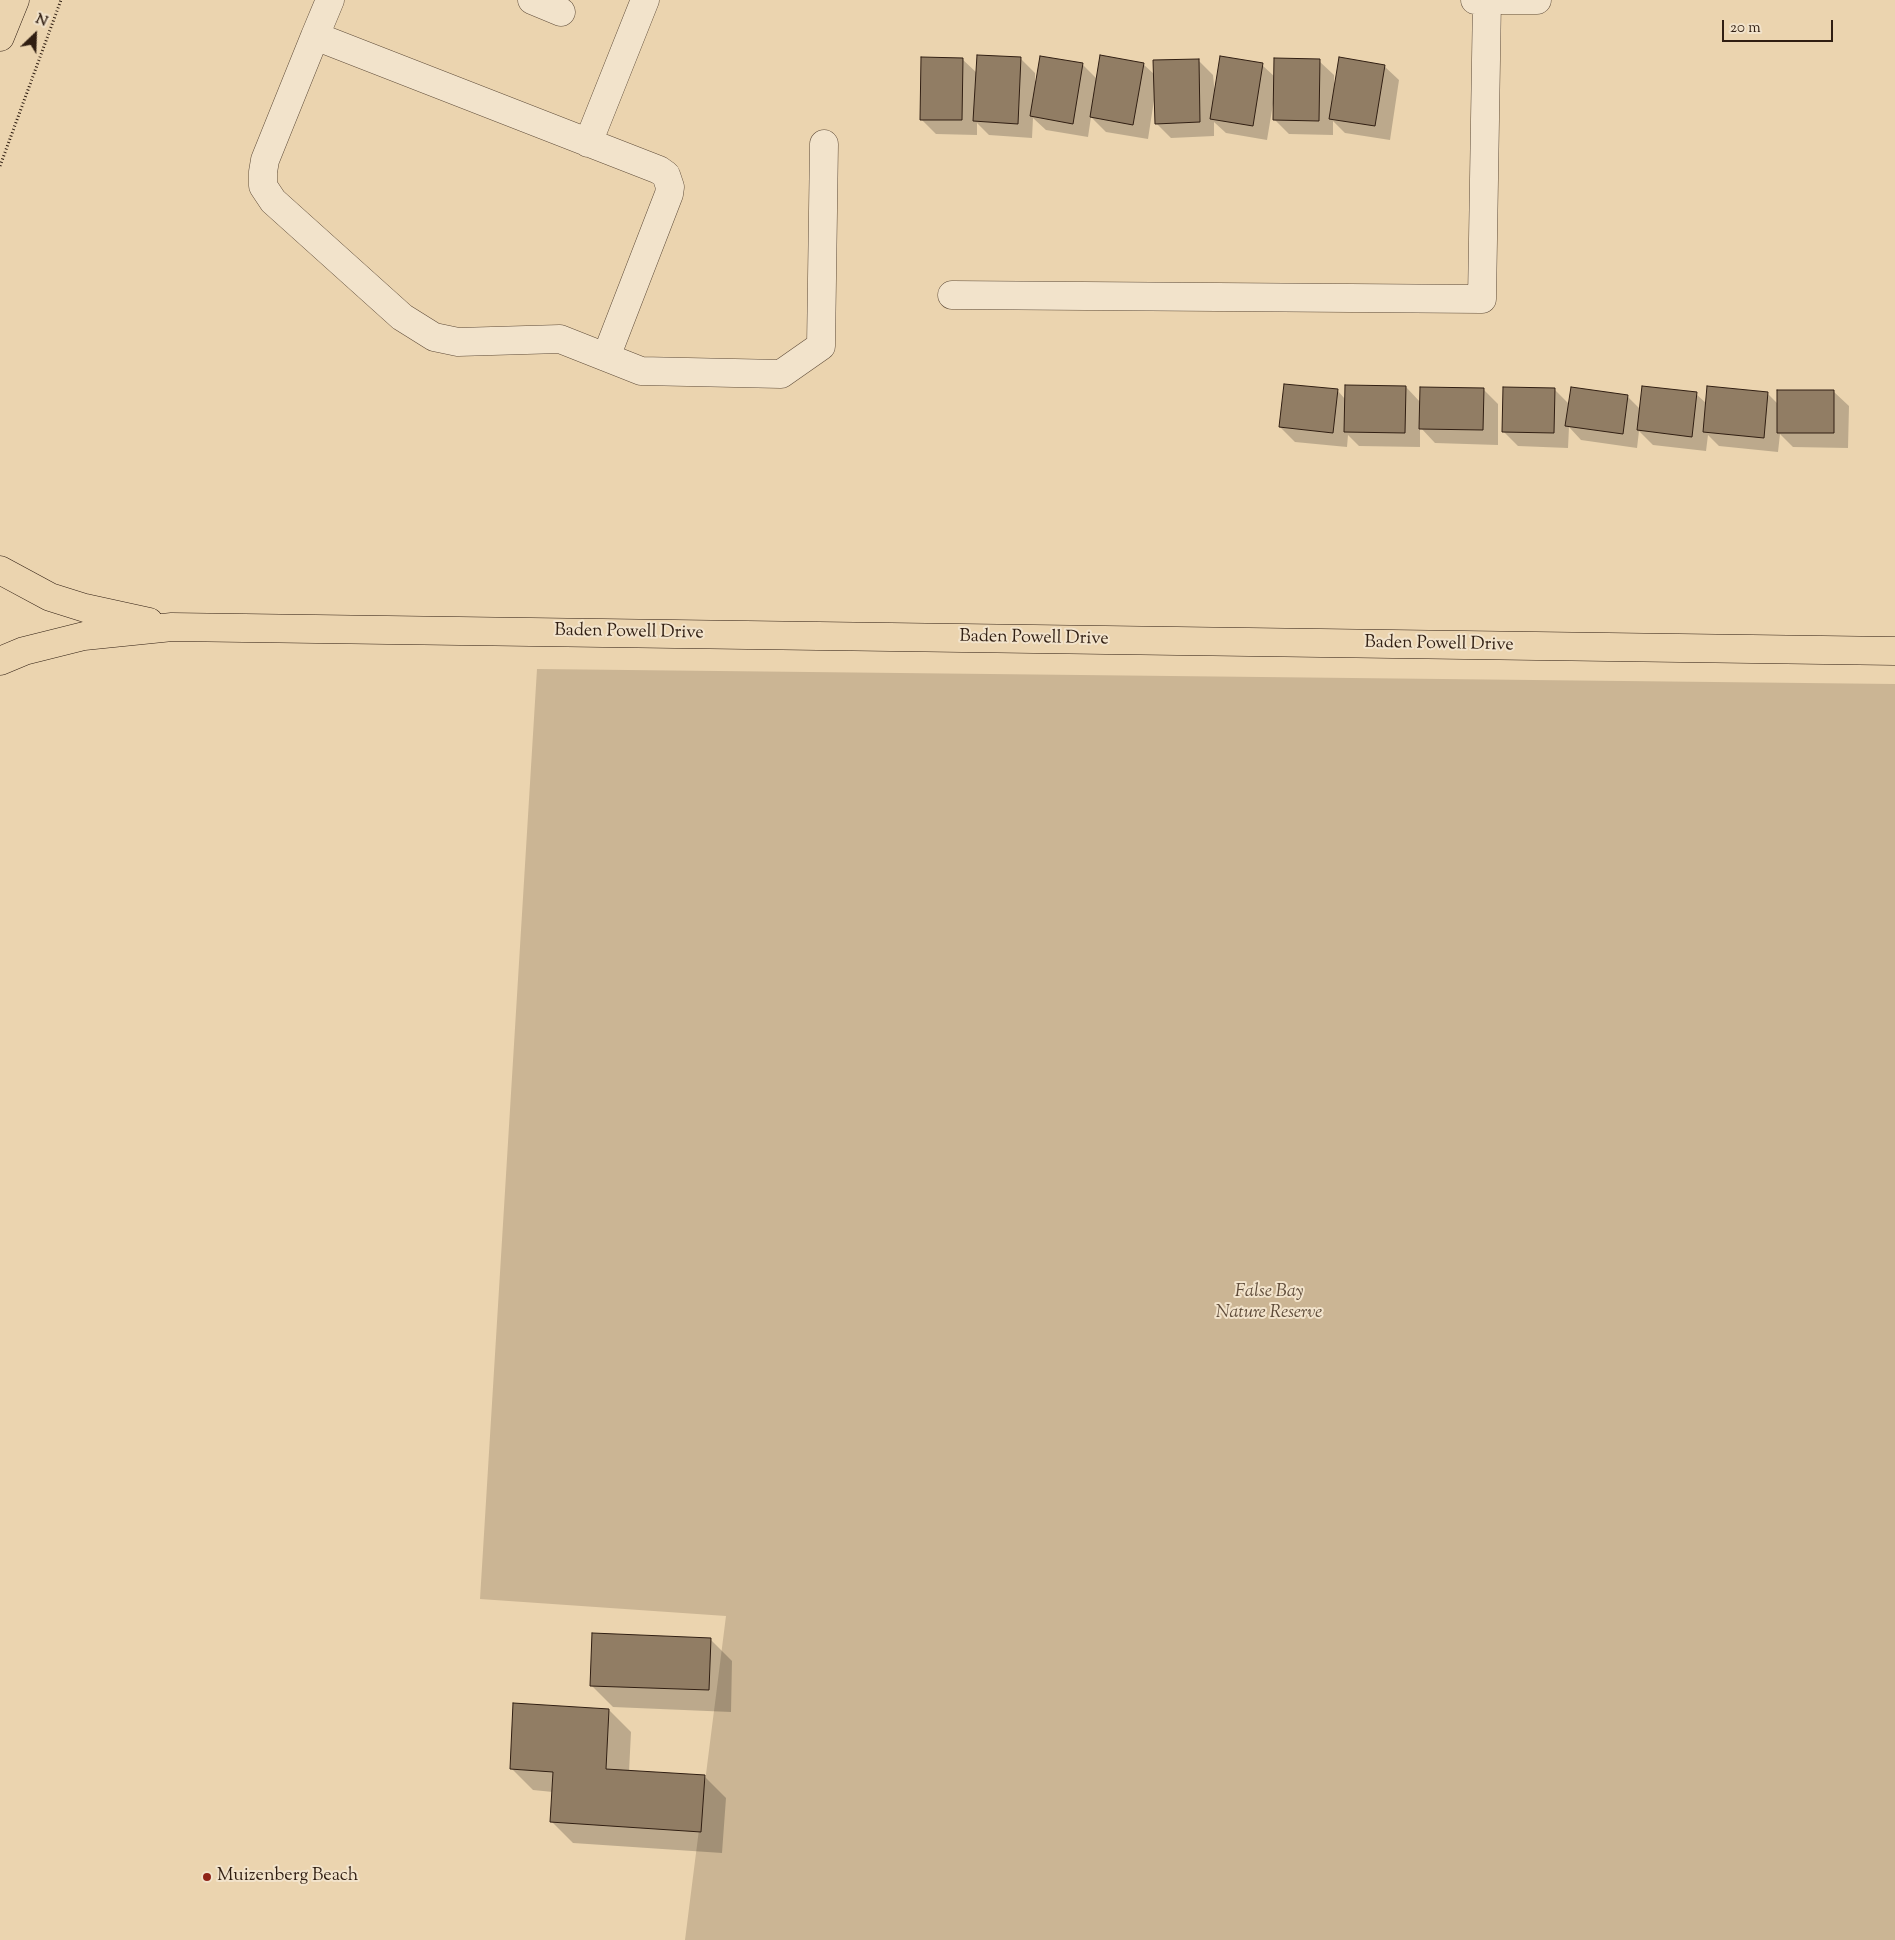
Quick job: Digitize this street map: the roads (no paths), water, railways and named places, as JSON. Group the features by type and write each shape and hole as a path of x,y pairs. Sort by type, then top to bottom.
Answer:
{"main road":[{"path":"0,37 15,0"},
{"name":"Baden Powell Drive","path":"0,570 50,597 85,608 172,627"},
{"name":"Baden Powell Drive","path":"0,661 24,651 84,636 172,627 1895,651"}],"lane":[{"path":"330,0 265,160 263,186 273,200 402,317 434,337 458,342 560,339 641,371 781,374 821,346 824,144"},
{"path":"532,0 561,12"},
{"path":"588,143 644,0"},
{"path":"1475,0 1537,0"},
{"path":"952,295 1482,299 1487,0"},
{"path":"315,36 659,170 666,175 670,187 606,357"}],"place":[{"name":"Muizenberg Beach","path":"207,1877"}],"park label":[{"name":"False Bay Nature Reserve","path":"1269,1304"}]}
